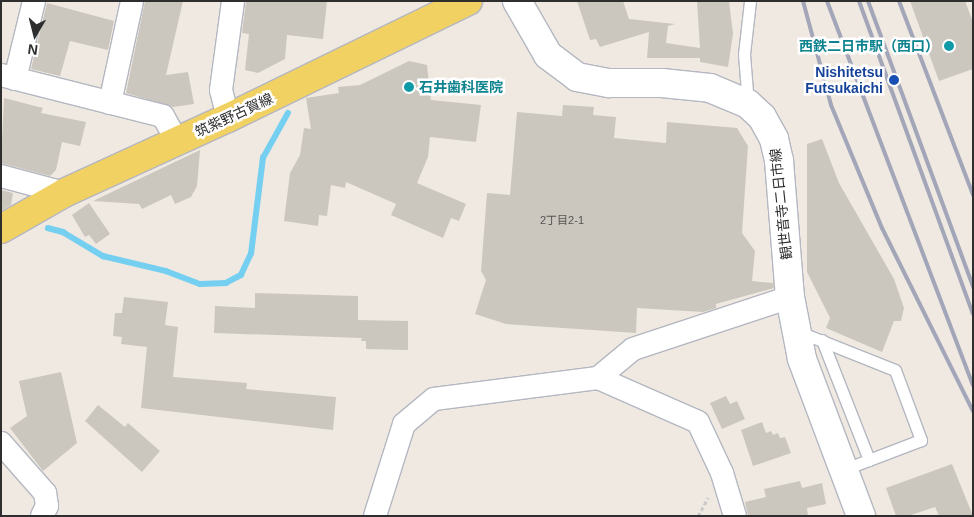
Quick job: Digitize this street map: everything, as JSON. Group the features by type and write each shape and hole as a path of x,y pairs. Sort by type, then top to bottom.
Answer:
{"main road":[{"name":"筑紫野古賀線","path":"1,229 64,193 228,118 468,1"},
{"name":"観世音寺二日市線","path":"517,1 548,55 577,77 609,83 662,83 710,88 748,104 762,117 777,150 790,297 802,359 857,464 856,514"}],"street":[{"path":"34,1 8,77 163,116 177,141"},
{"path":"110,103 132,1"},
{"path":"228,118 221,90 233,1"},
{"path":"1,176 64,193"},
{"path":"598,378 633,349 790,297"},
{"path":"375,516 404,424 434,399 598,378 698,422 722,473 735,516"},
{"path":"1,443 45,493 46,506 42,516"}],"lane":[{"path":"748,104 744,54 750,1"},
{"path":"796,330 822,340 895,370 921,440 857,464 822,340"}],"building":[{"path":"145,1 183,1 166,75 188,72 194,104 173,107 126,93"},
{"path":"246,1 327,1 323,39 287,35 285,59 258,73 245,70 249,34 242,33"},
{"path":"577,1 623,1 629,19 675,24 668,26 666,43 700,48 697,1 729,1 733,34 728,67 700,62 700,58 647,58 649,32 600,47 596,39 590,40"},
{"name":"西鉄二日市駅（西口）","path":"910,1 965,1 973,22 973,69 939,81"},
{"path":"47,3 114,21 108,50 70,41 60,76 31,69"},
{"path":"409,61 427,65 431,100 481,105 476,142 430,137 428,157 417,183 466,204 459,221 451,218 443,238 391,215 396,204 346,182 345,188 331,185 327,216 319,215 318,226 284,221 290,173 300,155 304,128 311,129 306,98 339,93 338,87 360,85"},
{"path":"4,98 43,108 41,113 86,122 80,146 62,142 56,170 50,176 1,163"},
{"path":"563,105 594,107 593,115 616,117 614,138 666,143 667,122 737,128 748,146 742,233 755,251 752,281 773,283 774,288 716,304 716,308 703,312 637,308 636,333 506,324 475,314 486,280 481,271 487,193 510,195 517,112 562,116"},
{"path":"822,139 839,183 894,279 904,308 901,321 894,321 882,352 826,328 830,318 807,272 807,144"},
{"path":"200,150 197,186 191,197 175,204 171,195 142,209 139,204 93,201"},
{"path":"1,190 13,193 11,205 1,211"},
{"path":"89,203 110,234 96,244 89,235 85,237 72,215"},
{"path":"255,293 358,296 358,320 408,321 408,350 366,349 366,341 361,341 362,338 214,333 215,306 255,308"},
{"path":"124,297 168,302 165,325 178,327 173,377 247,383 246,389 336,397 333,430 141,408 147,347 121,344 122,337 113,336 115,313 122,313"},
{"path":"61,372 77,443 43,471 10,428 27,416 19,381"},
{"path":"726,396 730,404 737,401 745,419 722,429 710,403"},
{"path":"98,405 125,427 128,423 160,451 142,472 85,421"},
{"path":"762,422 766,433 771,431 773,435 778,433 780,438 785,437 791,453 753,466 741,430"},
{"path":"952,464 973,516 939,516 935,507 908,516 896,516 886,488"},
{"path":"800,481 802,488 822,483 826,504 807,508 808,516 748,516 745,502 766,497 764,489"}],"waterway":[{"path":"48,228 63,232 103,256 166,271 200,284 226,283 241,275 251,254 263,158 288,113"}],"railway":[{"path":"803,1 831,105 882,228 973,411"},
{"path":"827,1 973,385"},
{"path":"859,1 973,314"},
{"path":"868,1 973,287"},
{"path":"899,1 973,195"}],"place":[{"name":"西鉄二日市駅（西口）","path":"949,46"},
{"name":"Nishitetsu Futsukaichi","path":"894,80"},
{"name":"石井歯科医院","path":"409,87"}]}
